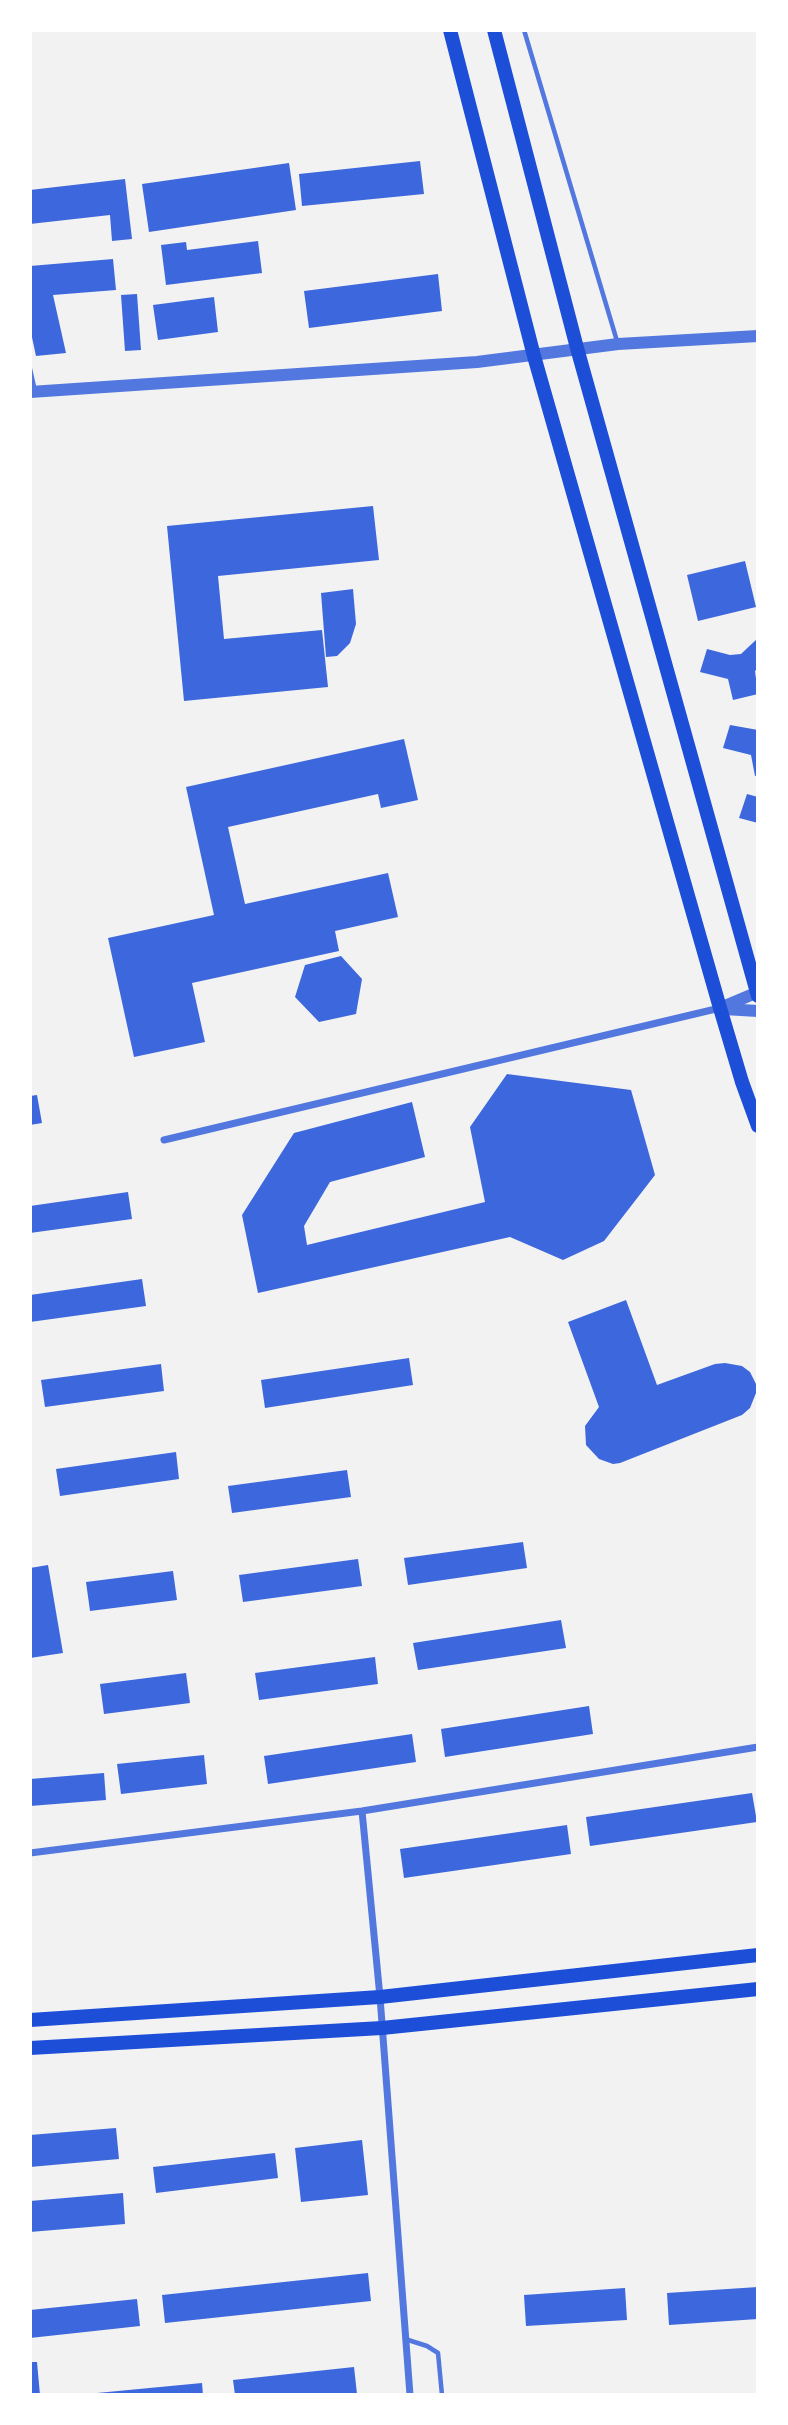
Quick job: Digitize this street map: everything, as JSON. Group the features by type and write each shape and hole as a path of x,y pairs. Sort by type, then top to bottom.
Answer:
{"main road":[{"path":"495,34 577,348 758,993"},
{"path":"451,35 534,356 720,1008 758,1126"},
{"path":"30,2020 380,1997 758,1955"},
{"path":"30,2048 382,2028 758,1989"}],"street":[{"path":"32,392 477,362 618,344 758,336"},
{"path":"164,1140 720,1008 758,993"},
{"path":"720,1008 758,1011"},
{"path":"30,1853 362,1811 758,1747"},
{"path":"362,1811 380,1997 410,2395"}],"lane":[{"path":"524,30 618,344"},
{"path":"30,369 32,392"},
{"path":"405,2339 427,2346 438,2353 442,2395"}],"building":[{"path":"420,161 424,194 302,206 299,174"},
{"path":"289,163 296,210 149,232 142,184"},
{"path":"125,179 132,239 112,241 110,215 30,224 30,190"},
{"path":"258,241 262,273 166,285 161,245 186,242 187,250"},
{"path":"113,259 116,290 53,295 66,353 36,356 30,328 30,266"},
{"path":"438,274 442,311 309,328 304,291"},
{"path":"137,294 141,350 125,351 121,295"},
{"path":"214,297 218,332 158,340 153,305"},
{"path":"373,506 379,560 218,576 224,639 322,630 328,687 184,701 167,526"},
{"path":"745,561 756,607 698,621 687,575"},
{"path":"353,589 356,624 350,643 337,656 326,657 321,593"},
{"path":"758,638 758,668 755,671 758,694 733,700 728,679 700,672 707,649 730,655 741,654"},
{"path":"730,725 758,730 758,775 755,776 751,755 723,748"},
{"path":"404,739 418,800 381,808 378,794 228,827 245,904 388,873 398,917 335,931 339,951 192,983 205,1042 134,1057 108,938 214,915 186,787"},
{"path":"747,794 758,797 758,823 739,818"},
{"path":"341,956 362,979 356,1014 319,1022 295,997 305,965"},
{"path":"507,1074 631,1090 655,1175 604,1241 563,1260 510,1237 258,1293 242,1215 294,1133 412,1102 425,1157 330,1182 304,1226 307,1245 485,1202 470,1127"},
{"path":"37,1095 42,1123 30,1125 30,1096"},
{"path":"128,1192 132,1219 30,1233 30,1206"},
{"path":"142,1279 146,1306 30,1322 30,1295"},
{"path":"626,1300 657,1385 715,1364 725,1363 742,1366 750,1372 758,1388 750,1408 742,1415 613,1464 599,1459 586,1445 585,1426 599,1407 568,1322"},
{"path":"409,1358 413,1385 265,1408 261,1380"},
{"path":"161,1364 164,1391 45,1407 41,1380"},
{"path":"176,1452 179,1479 60,1496 56,1469"},
{"path":"347,1470 351,1497 232,1513 228,1486"},
{"path":"523,1542 527,1568 408,1585 404,1558"},
{"path":"358,1559 362,1586 243,1602 239,1575"},
{"path":"48,1565 63,1653 30,1658 30,1568"},
{"path":"173,1571 177,1600 90,1611 86,1582"},
{"path":"561,1620 566,1648 418,1670 413,1643"},
{"path":"375,1657 378,1684 259,1700 255,1673"},
{"path":"186,1673 190,1703 104,1714 100,1684"},
{"path":"589,1706 593,1734 445,1757 441,1729"},
{"path":"412,1734 416,1762 268,1784 264,1756"},
{"path":"204,1755 207,1784 121,1794 117,1764"},
{"path":"104,1773 106,1800 30,1806 30,1779"},
{"path":"752,1793 757,1822 590,1846 586,1817"},
{"path":"567,1825 571,1854 404,1878 400,1849"},
{"path":"116,2128 119,2159 30,2167 30,2135"},
{"path":"362,2140 368,2195 301,2202 295,2148"},
{"path":"275,2153 278,2178 156,2193 153,2167"},
{"path":"123,2193 125,2224 30,2232 30,2201"},
{"path":"368,2273 371,2301 165,2323 162,2295"},
{"path":"758,2287 758,2319 669,2325 667,2293"},
{"path":"625,2288 627,2320 526,2326 524,2295"},
{"path":"137,2299 140,2326 30,2338 30,2310"},
{"path":"30,2362 37,2362 40,2395 30,2395"},
{"path":"354,2367 357,2394 235,2395 233,2380"},
{"path":"202,2383 203,2395 97,2395 97,2393"}]}
